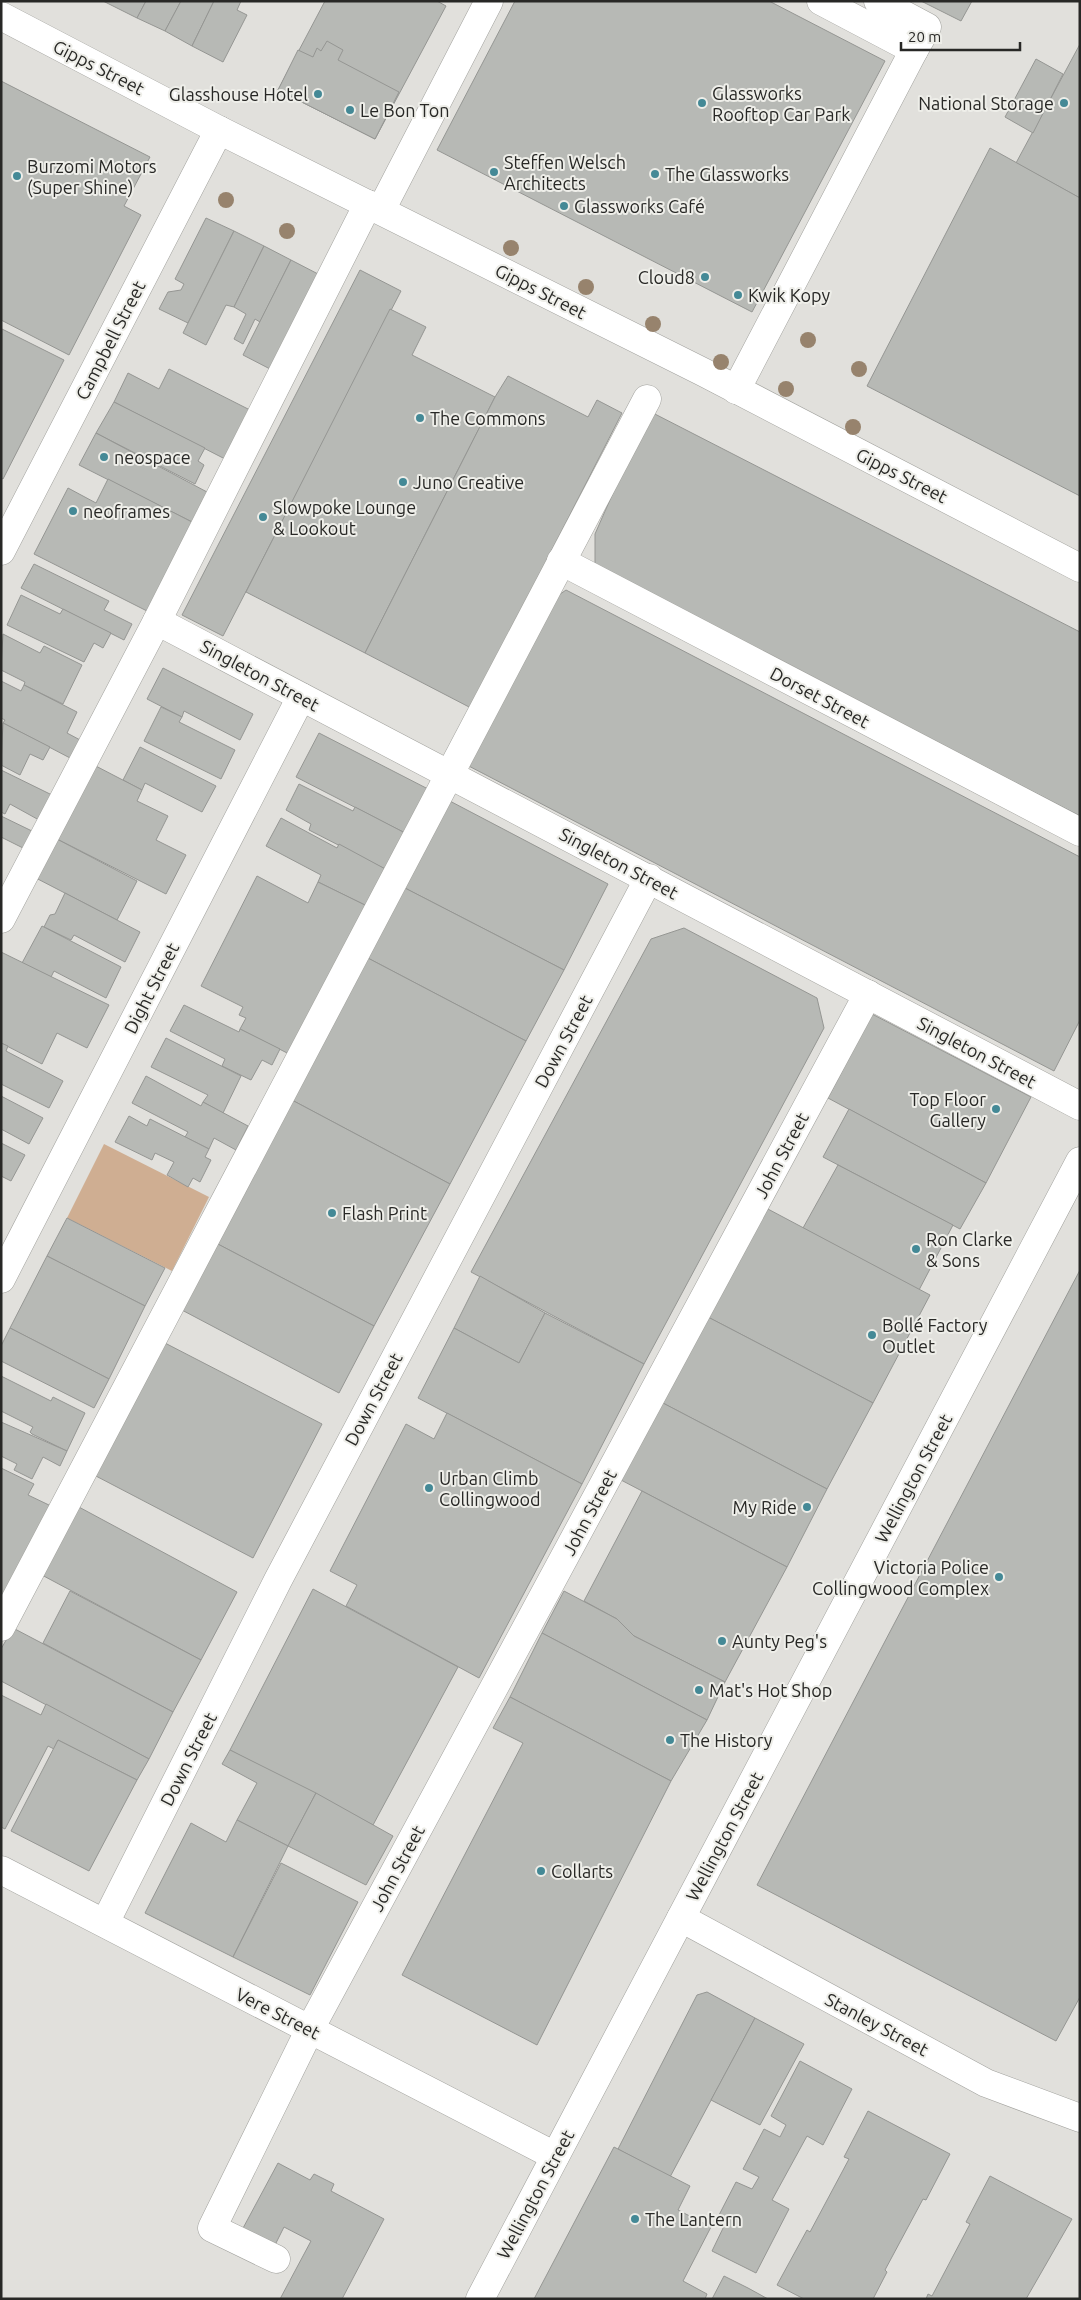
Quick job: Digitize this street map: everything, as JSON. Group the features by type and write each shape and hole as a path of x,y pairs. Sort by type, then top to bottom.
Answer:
{"street":[{"path":"1,919 374,207 489,1"},
{"path":"821,1 914,50"},
{"path":"736,390 927,27 878,1"},
{"name":"Gipps Street","path":"1,16 219,130 736,390 1080,568"},
{"name":"Campbell Street","path":"1,551 219,130"},
{"path":"1,1627 448,774 647,399"},
{"name":"Dorset Street","path":"561,561 1080,832"},
{"name":"Singleton Street","path":"157,621 1080,1106"},
{"name":"Dight Street","path":"1,1279 301,697"},
{"name":"Down Street","path":"105,1923 278,1580 648,878"},
{"name":"John Street","path":"276,2259 212,2228 310,2029 868,994"},
{"name":"Wellington Street","path":"480,2299 1080,1161"},
{"name":"Vere Street","path":"1,1870 555,2156"},
{"name":"Stanley Street","path":"680,1918 986,2083 1080,2118"}],"shaded area":[{"path":"104,1144 209,1197 172,1271 67,1218"}],"building":[{"path":"103,1 146,1 137,18"},
{"path":"146,1 181,1 165,31 137,18"},
{"path":"181,1 214,1 192,46 165,31"},
{"path":"214,1 241,1 237,10 247,15 223,62 192,46"},
{"path":"325,1 437,1 446,6 375,139 278,90"},
{"name":"The Glassworks","path":"515,1 769,1 885,61 752,312 437,150"},
{"path":"921,1 972,1 961,21"},
{"path":"327,41 343,50 338,60 399,92 375,139 278,90 298,50 313,57 317,48 321,51"},
{"name":"National Storage","path":"1080,44 1080,198 1016,163"},
{"path":"1036,59 1063,74 1033,133 1005,117"},
{"path":"1,81 150,157 124,206 141,215 69,355 1,320"},
{"path":"990,148 1080,198 1080,496 867,386"},
{"path":"206,218 234,231 188,323 159,309 168,292 181,290 184,284 175,279"},
{"path":"234,231 264,246 234,307 226,305 206,345 183,333"},
{"path":"264,246 291,260 260,322 255,319 243,344 234,339 246,314 234,307"},
{"path":"291,260 320,275 272,370 243,355"},
{"path":"360,270 401,291 223,636 182,615"},
{"path":"390,309 426,327 412,355 495,397 365,653 246,592"},
{"path":"2,329 64,360 3,479 1,478"},
{"path":"169,369 250,410 225,459 114,402 128,373 159,389"},
{"path":"508,376 588,417 597,400 622,413 471,708 365,653 495,397"},
{"path":"114,402 205,448 198,461 204,465 195,484 96,433"},
{"path":"649,411 1080,632 1080,816 595,565 595,534"},
{"path":"96,433 207,492 192,522 79,465"},
{"path":"108,479 192,522 147,611 34,554 68,488 96,503"},
{"path":"34,564 109,601 104,610 132,624 124,640 21,588"},
{"path":"566,590 1080,857 1080,1020 1054,1071 463,763 546,604"},
{"path":"21,595 60,614 63,609 111,633 103,648 94,643 84,662 7,625"},
{"path":"3,634 40,653 44,646 82,665 63,704 24,685 25,682 1,670"},
{"path":"163,668 253,714 240,740 184,711 182,717 147,699"},
{"path":"1,681 21,691 24,685 77,712 67,733 82,741 72,759 3,723 5,720 1,718"},
{"path":"161,707 182,717 179,722 235,750 221,779 144,741"},
{"path":"3,723 50,747 43,760 30,754 20,775 1,765"},
{"path":"319,733 430,790 407,834 296,777"},
{"path":"140,747 216,786 202,812 145,783 142,790 123,780"},
{"path":"90,763 142,790 137,801 168,816 156,840 186,855 166,894 53,837"},
{"path":"1,770 52,795 39,820 10,804 5,814 1,812"},
{"path":"299,784 353,811 355,807 407,834 389,871 309,830 311,824 286,810"},
{"path":"446,799 608,884 564,970 401,886"},
{"path":"1,816 34,832 25,849 1,837"},
{"path":"281,818 337,848 339,844 389,871 369,907 318,882 321,875 266,846"},
{"path":"53,837 137,881 117,920 32,876"},
{"path":"257,876 308,903 318,882 369,907 293,1056 240,1029 246,1018 239,1015 243,1007 201,986"},
{"path":"401,886 564,970 526,1041 364,956"},
{"path":"65,893 140,932 125,962 74,935 71,940 44,927 50,915 55,914"},
{"path":"42,926 121,967 106,998 54,971 51,977 22,963"},
{"path":"684,928 817,998 824,1028 644,1364 471,1272 651,939"},
{"path":"1,952 109,1005 87,1048 57,1033 42,1064 1,1043"},
{"path":"364,956 526,1041 450,1184 290,1099"},
{"path":"184,1005 239,1032 240,1029 280,1049 272,1065 262,1060 251,1080 222,1066 225,1059 170,1031"},
{"path":"872,1014 1031,1097 986,1183 828,1098"},
{"path":"166,1038 241,1076 223,1113 203,1102 208,1095 151,1067"},
{"path":"1,1043 8,1046 6,1051 63,1081 49,1108 1,1084"},
{"path":"146,1076 201,1106 203,1102 248,1126 236,1150 214,1138 209,1149 185,1137 188,1132 132,1103"},
{"path":"1,1096 43,1118 29,1144 1,1129"},
{"name":"Flash Print","path":"290,1099 450,1184 374,1326 214,1242"},
{"path":"849,1109 986,1183 960,1229 823,1157"},
{"path":"129,1116 147,1126 150,1119 209,1149 205,1157 211,1160 200,1182 193,1178 188,1187 167,1175 174,1162 155,1153 152,1160 115,1142"},
{"path":"1,1143 25,1155 11,1181 1,1176"},
{"path":"838,1165 953,1225 919,1290 803,1228"},
{"path":"766,1208 930,1295 873,1403 706,1316"},
{"path":"67,1218 165,1268 145,1306 47,1256"},
{"path":"214,1242 374,1326 339,1393 180,1309"},
{"path":"47,1256 145,1306 109,1379 10,1328"},
{"name":"Victoria Police Collingwood Complex","path":"1080,1270 1080,1997 1056,2041 757,1885"},
{"path":"480,1276 545,1313 519,1363 454,1328"},
{"path":"545,1313 644,1364 582,1484 418,1398 454,1328 519,1363"},
{"path":"706,1316 873,1403 827,1489 661,1402"},
{"path":"10,1328 109,1379 94,1408 1,1361 1,1346"},
{"path":"163,1342 322,1424 253,1558 94,1475"},
{"path":"1,1376 51,1401 53,1397 85,1413 67,1451 32,1434 30,1432 33,1427 1,1411"},
{"path":"661,1402 827,1489 787,1567 621,1480"},
{"path":"447,1413 582,1484 479,1678 346,1606 357,1585 330,1571 406,1424 434,1439"},
{"path":"1,1422 67,1451 60,1466 43,1457 32,1479 14,1470 17,1464 1,1456"},
{"path":"1,1468 34,1484 28,1495 51,1506 1,1603"},
{"path":"642,1491 787,1567 725,1682 634,1636 617,1619 584,1601"},
{"path":"77,1506 237,1592 201,1660 40,1574"},
{"path":"313,1589 458,1667 373,1825 230,1750"},
{"path":"70,1591 201,1660 173,1712 43,1643"},
{"path":"564,1591 617,1619 634,1636 725,1682 707,1720 542,1633"},
{"path":"13,1628 173,1712 149,1759 1,1681 1,1649"},
{"path":"542,1633 707,1720 671,1781 510,1697"},
{"path":"1,1695 41,1715 46,1704 149,1759 137,1780 58,1740 54,1749 48,1746 5,1829 1,1827"},
{"name":"Collarts","path":"510,1697 671,1781 537,2045 402,1975 523,1743 493,1728"},
{"path":"58,1740 137,1780 89,1871 11,1831"},
{"path":"230,1750 316,1793 288,1846 237,1820 257,1783 222,1764"},
{"path":"316,1793 393,1836 366,1885 288,1846"},
{"path":"237,1820 288,1846 233,1957 145,1913 191,1823 226,1842"},
{"path":"281,1863 358,1902 310,1995 233,1957"},
{"path":"707,1992 755,2018 670,2177 618,2149 697,1995"},
{"path":"755,2018 804,2044 760,2125 711,2100"},
{"path":"800,2061 852,2089 823,2145 807,2136 772,2200 789,2209 756,2273 712,2251 727,2220 719,2215 736,2182 752,2189 759,2177 743,2169 764,2129 780,2137 786,2125 771,2116"},
{"path":"868,2111 950,2154 926,2200 923,2199 885,2270 887,2272 873,2299 804,2299 777,2285 807,2230 810,2232 849,2159 844,2157"},
{"name":"The Lantern","path":"614,2147 690,2186 678,2210 711,2227 683,2281 707,2294 705,2299 534,2299"},
{"path":"278,2163 310,2180 314,2174 334,2184 331,2191 384,2219 342,2299 280,2299 311,2241 284,2227 274,2247 242,2230"},
{"path":"990,2176 1072,2219 1026,2299 926,2299 928,2294 932,2296 970,2224 966,2222"},
{"path":"724,2276 748,2288 768,2299 712,2299"}],"place":[{"name":"Glasshouse Hotel","path":"318,94"},
{"name":"Glassworks Rooftop Car Park","path":"702,103"},
{"name":"National Storage","path":"1064,103"},
{"name":"Le Bon Ton","path":"350,110"},
{"name":"Steffen Welsch Architects","path":"494,172"},
{"name":"The Glassworks","path":"655,174"},
{"name":"Burzomi Motors (Super Shine)","path":"17,176"},
{"name":"Glassworks Café","path":"564,206"},
{"name":"Cloud8","path":"705,277"},
{"name":"Kwik Kopy","path":"738,295"},
{"name":"The Commons","path":"420,418"},
{"name":"neospace","path":"104,457"},
{"name":"Juno Creative","path":"403,482"},
{"name":"neoframes","path":"73,511"},
{"name":"Slowpoke Lounge & Lookout","path":"263,517"},
{"name":"Top Floor Gallery","path":"996,1109"},
{"name":"Flash Print","path":"332,1213"},
{"name":"Ron Clarke & Sons","path":"916,1249"},
{"name":"Bollé Factory Outlet","path":"872,1335"},
{"name":"Urban Climb Collingwood","path":"429,1488"},
{"name":"My Ride","path":"807,1507"},
{"name":"Victoria Police Collingwood Complex","path":"999,1577"},
{"name":"Aunty Peg's","path":"722,1641"},
{"name":"Mat's Hot Shop","path":"699,1690"},
{"name":"The History","path":"670,1740"},
{"name":"Collarts","path":"541,1871"},
{"name":"The Lantern","path":"635,2219"}]}
